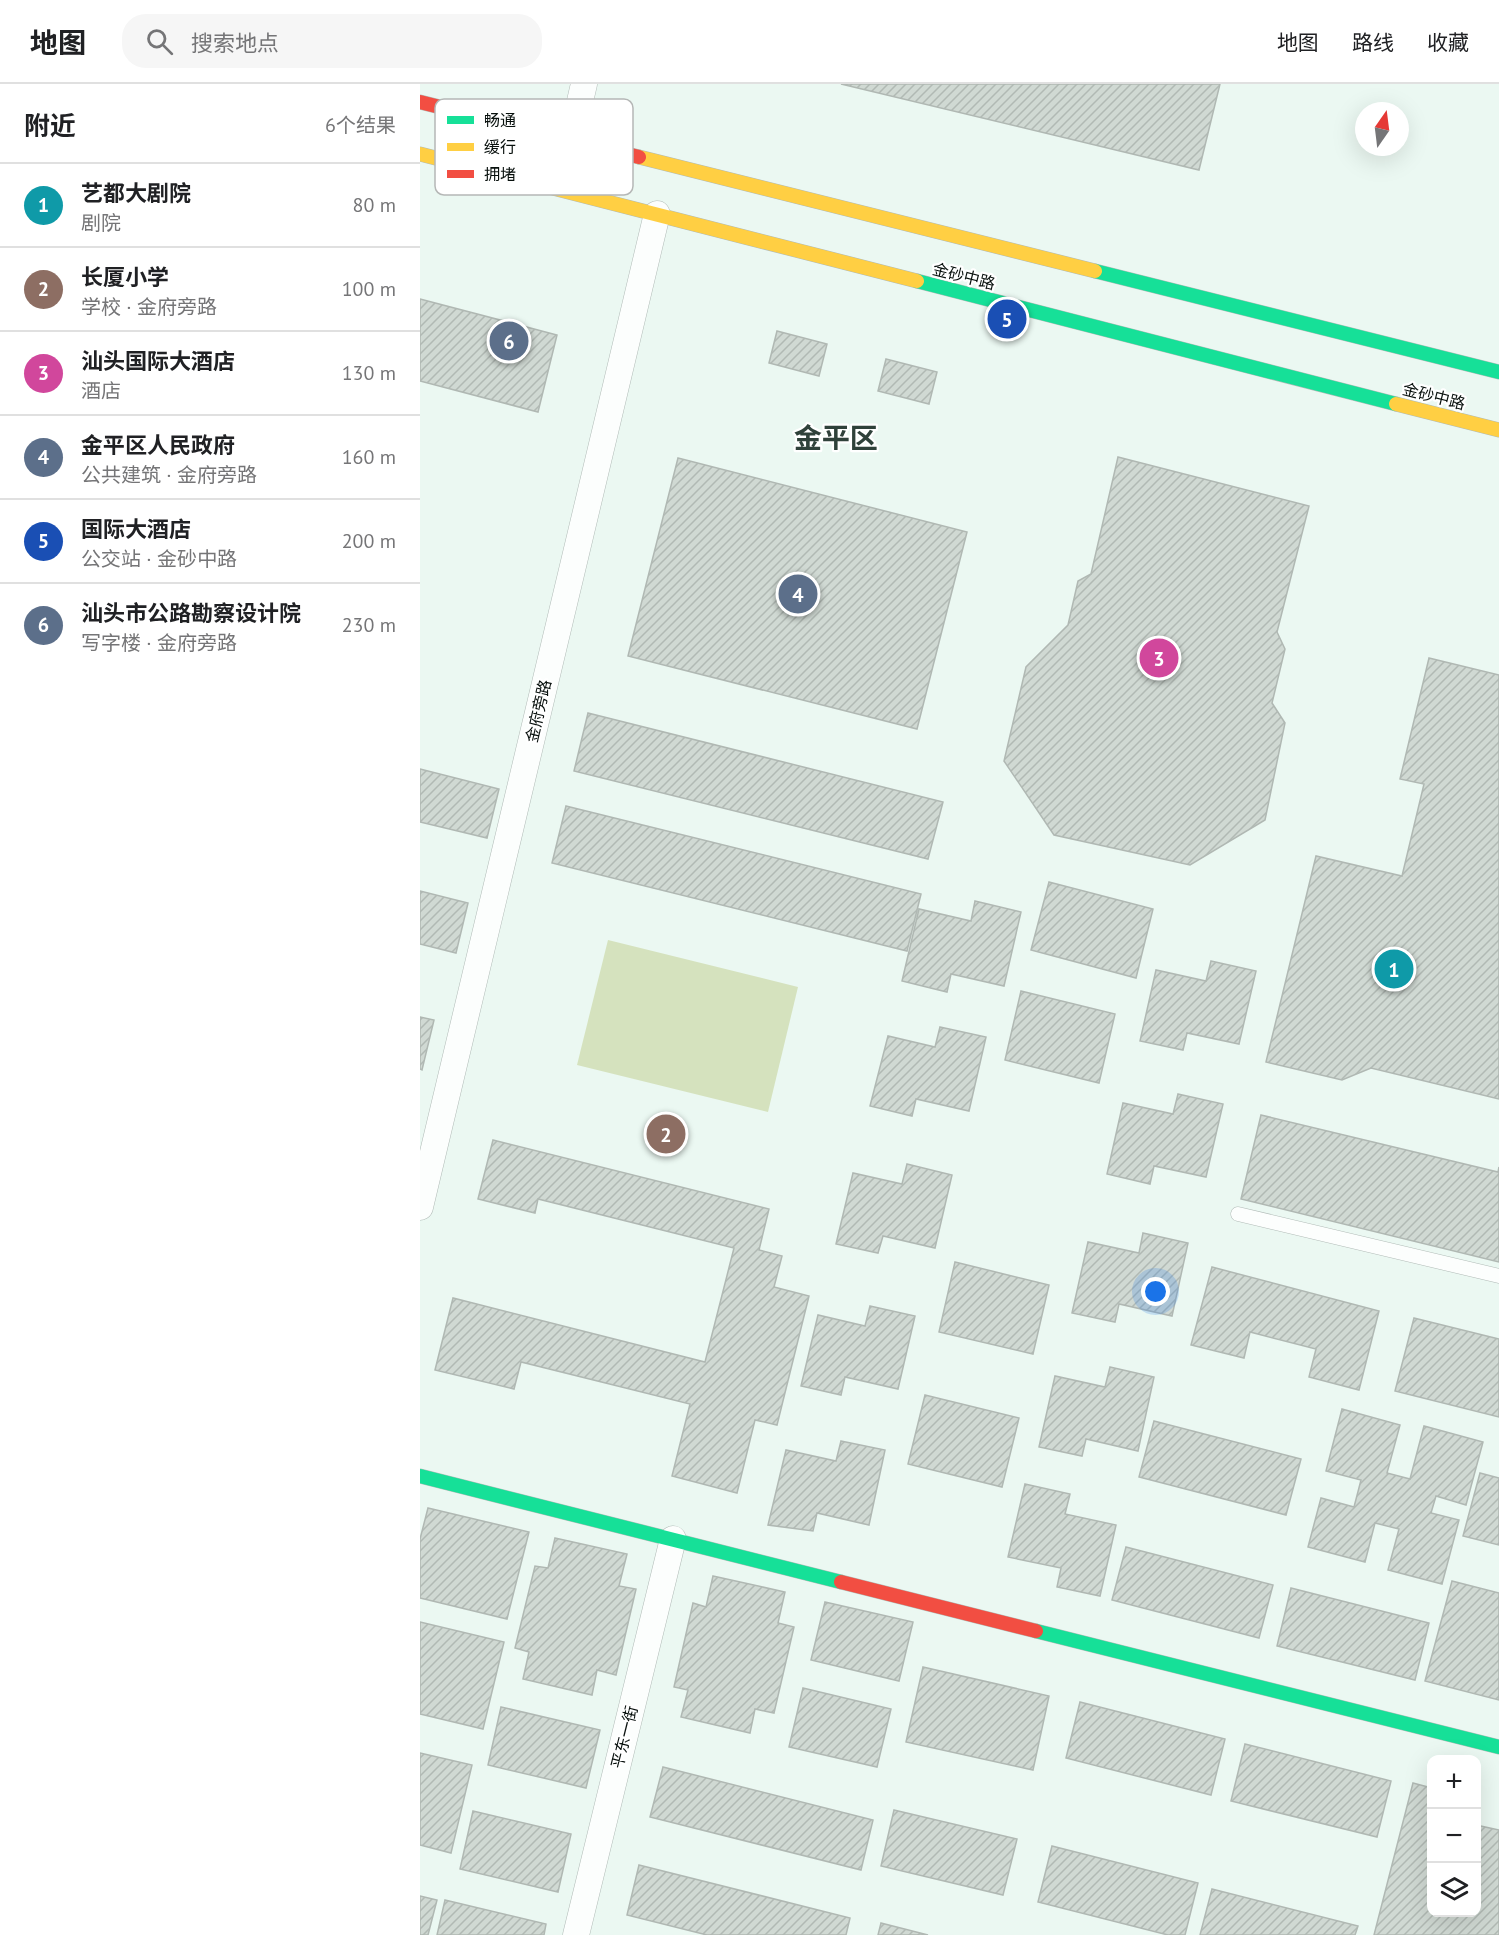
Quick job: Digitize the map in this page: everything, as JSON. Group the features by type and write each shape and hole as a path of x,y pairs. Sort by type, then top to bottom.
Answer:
{"main road":[{"path":"420,102 435,106"},
{"name":"金砂中路","path":"420,154 435,158"},
{"path":"633,156 1499,372"},
{"name":"金砂中路","path":"582,195 1499,430"},
{"path":"420,1476 1499,1747"}],"street":[{"path":"581,99 584,84"},
{"name":"金府旁路","path":"420,1207 657,214"},
{"name":"平东一街","path":"576,1935 673,1539"}],"lane":[{"path":"1238,1214 1499,1276"}],"green space":[{"path":"608,940 798,987 768,1112 577,1065"}],"building":[{"path":"841,84 1220,84 1199,170"},
{"path":"420,299 557,335 538,412 420,381"},
{"path":"777,331 827,344 819,376 769,363"},
{"path":"886,359 937,372 929,404 878,391"},
{"path":"1118,457 1309,506 1277,632 1285,649 1272,703 1285,723 1265,820 1190,865 1054,835 1004,761 1026,667 1068,625 1078,581 1091,574"},
{"path":"678,458 967,532 917,729 628,656"},
{"path":"1429,658 1499,675 1499,1099 1371,1068 1342,1080 1266,1062 1316,856 1402,876 1424,784 1400,779"},
{"path":"588,713 943,802 928,859 574,771"},
{"path":"420,769 499,789 487,838 420,822"},
{"path":"566,806 921,894 907,951 552,863"},
{"path":"1049,882 1153,909 1136,978 1031,950"},
{"path":"420,891 468,903 456,953 420,944"},
{"path":"975,901 1021,912 1004,986 951,974 947,992 902,981 919,909 971,921"},
{"path":"1211,961 1256,971 1239,1044 1187,1033 1183,1050 1140,1041 1156,970 1206,981"},
{"path":"1021,991 1115,1014 1099,1083 1005,1060"},
{"path":"420,1017 434,1020 422,1070 420,1069"},
{"path":"940,1027 986,1037 969,1111 916,1099 912,1116 870,1106 888,1036 935,1047"},
{"path":"1178,1094 1223,1104 1206,1177 1154,1166 1150,1184 1107,1174 1123,1103 1173,1114"},
{"path":"1261,1115 1498,1172 1499,1167 1499,1262 1241,1199"},
{"path":"493,1140 769,1209 759,1250 782,1256 774,1287 809,1296 777,1425 755,1420 737,1493 672,1476 690,1404 521,1362 514,1389 435,1370 453,1298 705,1362 734,1248 538,1199 535,1213 478,1199"},
{"path":"907,1164 952,1175 935,1248 883,1236 878,1253 836,1244 853,1173 902,1184"},
{"path":"1143,1233 1188,1243 1172,1316 1119,1304 1115,1322 1072,1313 1088,1242 1139,1253"},
{"path":"955,1262 1049,1285 1033,1354 939,1332"},
{"path":"1212,1267 1379,1311 1359,1390 1309,1377 1316,1349 1250,1332 1244,1358 1191,1345"},
{"path":"870,1306 915,1316 898,1389 845,1377 841,1395 801,1386 818,1315 865,1326"},
{"path":"1414,1318 1499,1339 1499,1417 1395,1391"},
{"path":"1110,1367 1154,1377 1138,1451 1086,1439 1082,1456 1039,1447 1055,1376 1105,1387"},
{"path":"925,1395 1019,1418 1002,1487 908,1464"},
{"path":"1342,1409 1400,1425 1387,1473 1410,1479 1424,1426 1483,1442 1466,1505 1436,1496 1431,1513 1459,1520 1442,1584 1388,1570 1399,1529 1375,1523 1365,1562 1308,1547 1321,1498 1354,1507 1361,1480 1326,1471"},
{"path":"1154,1421 1301,1459 1286,1515 1139,1477"},
{"path":"841,1441 885,1450 869,1525 817,1513 813,1531 768,1525 786,1450 836,1461"},
{"path":"1480,1473 1499,1478 1499,1545 1463,1536"},
{"path":"1025,1484 1070,1494 1065,1514 1116,1525 1100,1596 1057,1587 1061,1568 1008,1557"},
{"path":"428,1508 529,1532 507,1619 420,1598 420,1539"},
{"path":"555,1538 627,1554 619,1586 636,1589 616,1675 597,1670 592,1695 523,1679 529,1652 515,1648 535,1566 548,1568"},
{"path":"1126,1547 1273,1585 1259,1638 1112,1600"},
{"path":"713,1576 785,1592 778,1623 794,1627 774,1713 755,1709 750,1733 681,1717 688,1690 674,1687 693,1603 706,1607"},
{"path":"1452,1581 1499,1593 1499,1700 1425,1681"},
{"path":"1291,1588 1429,1623 1415,1680 1277,1646"},
{"path":"825,1602 913,1622 899,1681 811,1660"},
{"path":"420,1622 504,1642 483,1729 420,1714"},
{"path":"923,1667 1049,1696 1033,1770 906,1742"},
{"path":"803,1688 891,1709 877,1767 789,1747"},
{"path":"1080,1702 1225,1739 1211,1795 1066,1758"},
{"path":"501,1707 600,1730 586,1788 488,1765"},
{"path":"1245,1744 1391,1781 1377,1837 1231,1801"},
{"path":"420,1753 472,1765 451,1853 420,1845"},
{"path":"663,1767 873,1820 861,1870 650,1817"},
{"path":"1413,1783 1427,1787 1427,1917 1481,1917 1481,1826 1499,1830 1499,1935 1374,1935"},
{"path":"894,1810 1017,1839 1003,1895 881,1866"},
{"path":"473,1811 571,1834 558,1892 460,1869"},
{"path":"1052,1846 1198,1883 1185,1935 1168,1935 1038,1902"},
{"path":"639,1865 850,1918 846,1935 707,1935 627,1915"},
{"path":"1212,1889 1358,1926 1355,1935 1200,1935"},
{"path":"420,1896 437,1900 428,1935 420,1935"},
{"path":"445,1900 546,1924 544,1935 437,1935"},
{"path":"881,1923 928,1935 878,1935"}],"traffic: fast":[{"path":"1095,271 1499,372"},
{"path":"917,281 1396,404"},
{"path":"420,1476 841,1582"},
{"path":"1036,1631 1499,1747"}],"traffic: slow":[{"path":"420,154 435,158"},
{"path":"639,157 1095,271"},
{"path":"580,195 917,281"},
{"path":"1396,404 1499,430"}],"traffic: jam":[{"path":"420,102 435,106"},
{"path":"633,155 639,157"},
{"path":"841,1582 1036,1631"}],"place":[{"name":"国际大酒店","path":"1007,319"},
{"name":"汕头市公路勘察设计院","path":"509,341"},
{"name":"金平区人民政府","path":"798,594"},
{"name":"汕头国际大酒店","path":"1159,658"},
{"name":"艺都大剧院","path":"1394,969"},
{"name":"长厦小学","path":"666,1134"}],"district":[{"name":"金平区","path":"836,438"}]}
